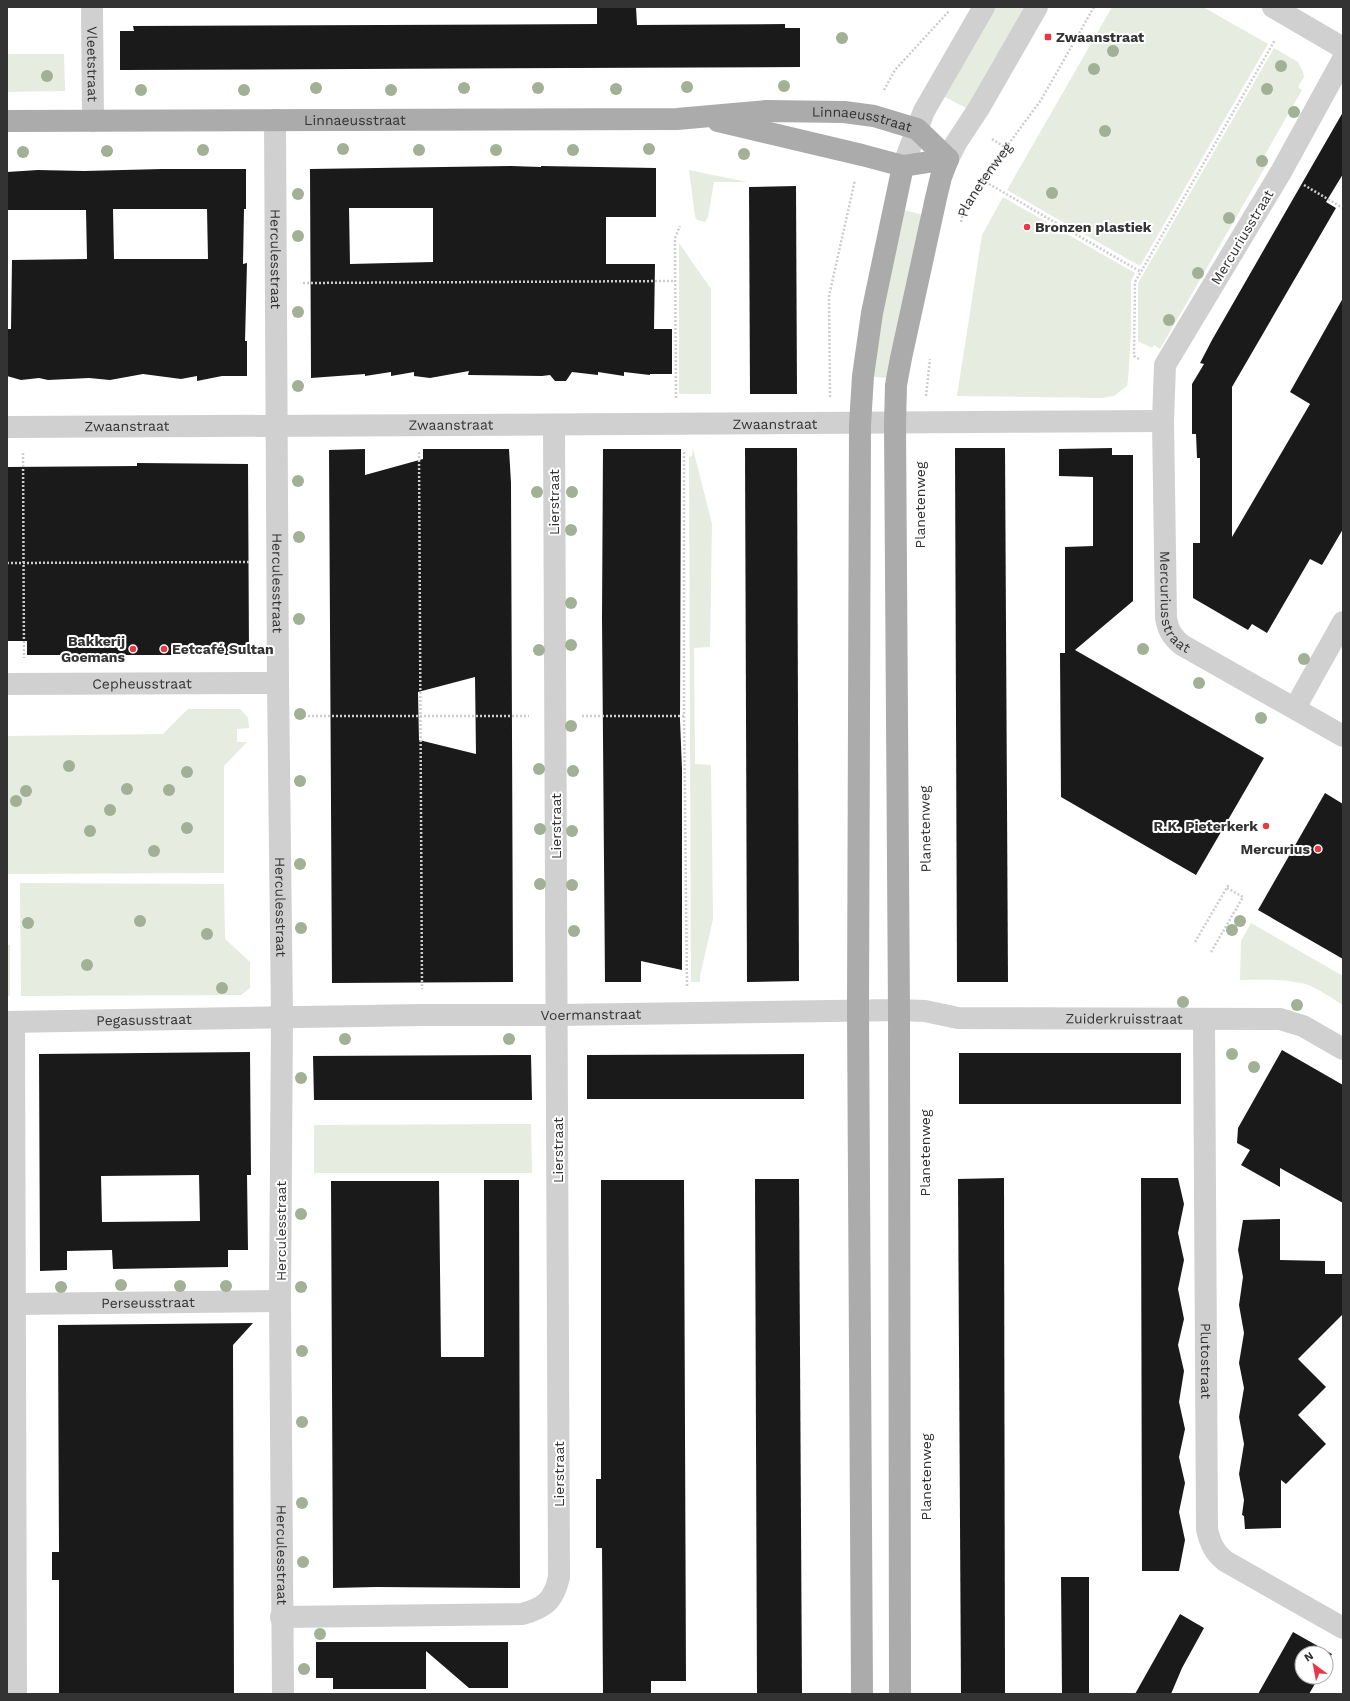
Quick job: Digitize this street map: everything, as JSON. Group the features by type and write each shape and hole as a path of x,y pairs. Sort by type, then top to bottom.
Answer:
{"main road":[{"name":"Linnaeusstraat","path":"7,122 677,119 766,111 844,112 874,116 917,129 948,159"},
{"name":"Linnaeusstraat","path":"702,117 903,166 948,159"},
{"name":"Planetenweg","path":"900,1694 896,386 936,198 941,177 948,159"},
{"path":"862,1694 858,1011 860,424 863,376 872,313 903,166"}],"street":[{"name":"Vleetstraat","path":"92,7 93,121"},
{"path":"903,166 924,111 984,7"},
{"name":"Planetenweg","path":"948,159 1037,7"},
{"path":"1281,11 1343,48"},
{"name":"Mercuriusstraat","path":"1343,59 1281,172 1165,365 1163,421 1166,618 1168,629 1174,638 1182,645 1343,736"},
{"name":"Herculesstraat","path":"275,120 278,716 282,1017 280,1301 283,1694"},
{"path":"895,425 1163,421"},
{"name":"Zwaanstraat","path":"15,427 277,424 895,425"},
{"name":"Lierstraat","path":"282,1617 522,1614 537,1610 548,1601 556,1590 559,1577 558,1016 554,425"},
{"path":"1295,708 1343,622"},
{"name":"Cepheusstraat","path":"15,684 278,683"},
{"name":"Voermanstraat","path":"282,1017 423,1015 558,1016 899,1010"},
{"name":"Zuiderkruisstraat","path":"899,1010 925,1011 958,1018 1280,1018 1303,1026 1343,1049"},
{"name":"Pegasusstraat","path":"11,1022 282,1017"},
{"name":"Plutostraat","path":"1204,1019 1207,1521 1210,1542 1216,1553 1226,1561 1343,1628"},
{"path":"11,1022 15,1304 12,1618 16,1694"},
{"name":"Perseusstraat","path":"15,1304 280,1301"}],"path":[{"name":"Planetenweg","path":"959,228 964,208 982,180 1041,100 1094,7"},
{"path":"1165,374 1134,356 1135,282 1281,11"},
{"path":"1281,172 1343,208"},
{"path":"982,180 1141,272"},
{"path":"680,226 675,238 674,281 680,425 687,1014"},
{"path":"275,283 674,281"},
{"path":"922,424 931,358"},
{"path":"419,424 423,1015"},
{"path":"15,427 24,563 15,684"},
{"path":"7,563 277,562"},
{"path":"278,716 684,716"},
{"path":"1195,942 1229,884"},
{"path":"1211,952 1243,897 1227,888"}],"shaded area":[{"path":"992,7 1028,7 968,109 943,96"},
{"path":"1112,7 1203,7 1268,44 1140,266 1007,190"},
{"path":"1274,48 1298,62 1304,77 1298,87 1302,90 1263,158 1268,162 1160,349 1154,345 1152,348 1138,341 1138,283"},
{"path":"7,54 64,54 65,91 7,92"},
{"path":"689,170 747,182 714,182 708,217 705,222 697,220 695,216"},
{"path":"1003,197 1135,273 1131,281 1131,333 1127,386 1114,396 1101,398 957,396 982,235"},
{"path":"904,210 923,215 889,378 872,377 884,297"},
{"path":"679,243 711,289 711,394 679,394"},
{"path":"693,449 712,524 710,647 694,648 695,764 711,765 713,919 700,976 700,982 691,982 689,457 692,456"},
{"path":"188,709 240,709 248,718 249,728 237,729 237,742 247,742 224,766 224,873 7,874 7,736 163,734"},
{"path":"20,883 224,884 225,939 250,962 250,988 241,995 21,996"},
{"path":"1251,923 1343,976 1343,1005 1315,988 1302,983 1276,980 1240,980 1241,941"},
{"path":"7,945 10,945 10,996 7,996"},
{"path":"531,1124 532,1173 314,1173 314,1125"}],"building":[{"path":"597,7 636,7 637,25 785,24 785,28 800,28 800,67 120,70 120,31 134,31 133,26 597,24"},
{"path":"1343,112 1343,174 1326,202 1336,208 1232,387 1232,537 1310,404 1290,392 1343,298 1343,529 1322,565 1310,559 1267,633 1252,624 1248,630 1193,598 1193,543 1200,543 1200,458 1197,458 1196,434 1192,434 1192,384 1204,364 1200,363 1212,340"},
{"path":"511,166 656,168 656,217 606,217 606,264 655,264 654,329 672,329 672,374 650,375 624,372 624,376 598,372 598,375 572,372 566,381 555,381 550,375 468,375 469,371 430,378 414,376 414,372 391,376 391,372 365,376 365,374 311,378 310,169","holes":["349,208 433,208 433,262 350,264"]},
{"path":"246,169 246,209 244,209 243,264 247,263 245,341 247,341 247,376 222,376 197,381 197,376 181,379 143,374 110,380 89,378 48,380 39,378 21,380 7,376 7,329 11,329 12,260 87,259 86,210 7,210 7,172 38,170 84,171","holes":["113,209 207,209 208,259 114,259"]},
{"path":"796,186 797,394 750,394 749,187"},
{"path":"745,448 797,448 799,981 747,982"},
{"path":"955,448 1005,448 1008,982 957,982"},
{"path":"1112,448 1112,455 1133,455 1133,601 1075,650 1264,758 1196,875 1061,797 1060,653 1065,653 1065,547 1093,546 1093,477 1059,476 1059,449"},
{"path":"365,449 365,475 423,459 423,449 509,449 511,483 513,982 332,983 329,450","holes":["475,677 476,754 419,740 418,692"]},
{"path":"603,449 681,449 680,720 682,769 682,970 641,961 641,982 605,982 602,618"},
{"path":"137,463 248,464 249,655 27,655 27,641 7,641 7,467 137,466"},
{"name":"Mercurius","path":"1325,793 1343,804 1343,959 1258,910"},
{"path":"1282,1050 1343,1085 1343,1203 1280,1168 1280,1187 1241,1165 1250,1150 1237,1143 1238,1128"},
{"path":"250,1052 251,1175 247,1175 248,1250 228,1250 228,1267 113,1269 112,1250 67,1251 67,1270 40,1271 39,1054","holes":["199,1175 200,1221 102,1222 101,1176"]},
{"path":"959,1053 1181,1053 1181,1104 959,1104"},
{"path":"804,1054 804,1099 587,1099 587,1055"},
{"path":"531,1055 532,1100 314,1100 313,1056"},
{"path":"1004,1178 1005,1694 961,1694 958,1179"},
{"path":"1141,1178 1178,1178 1184,1204 1178,1233 1184,1260 1178,1289 1184,1319 1178,1345 1184,1371 1179,1402 1185,1429 1179,1457 1185,1483 1179,1512 1185,1540 1179,1571 1142,1571"},
{"path":"755,1179 799,1179 802,1694 757,1694"},
{"path":"484,1180 519,1180 520,1588 333,1588 331,1181 439,1181 441,1357 484,1357"},
{"path":"601,1180 684,1180 686,1681 651,1681 651,1694 603,1694 602,1548 596,1548 596,1479 601,1479"},
{"path":"1280,1219 1280,1260 1325,1261 1325,1274 1343,1274 1343,1314 1298,1359 1326,1387 1298,1415 1326,1444 1286,1484 1281,1480 1281,1528 1245,1529 1244,1516 1242,1515 1244,1500 1239,1474 1244,1444 1239,1417 1244,1388 1239,1363 1244,1333 1239,1305 1243,1277 1238,1250 1243,1220"},
{"path":"253,1323 233,1345 234,1694 59,1694 59,1580 52,1580 52,1552 59,1552 58,1325"},
{"path":"1061,1577 1089,1577 1089,1694 1062,1694"},
{"path":"1180,1614 1204,1628 1182,1668 1171,1694 1135,1694"},
{"path":"1293,1632 1316,1645 1294,1645 1294,1685 1314,1685 1309,1694 1258,1694"},
{"path":"316,1642 508,1642 508,1688 469,1688 426,1651 426,1689 333,1689 333,1678 316,1678"}],"place":[{"name":"Zwaanstraat","path":"1048,37"},
{"name":"Bronzen plastiek","path":"1027,227"},
{"name":"Bakkerij Goemans","path":"133,649"},
{"name":"Eetcafé Sultan","path":"164,649"},
{"name":"R.K. Pieterkerk","path":"1266,826"},
{"name":"Mercurius","path":"1318,849"}]}
